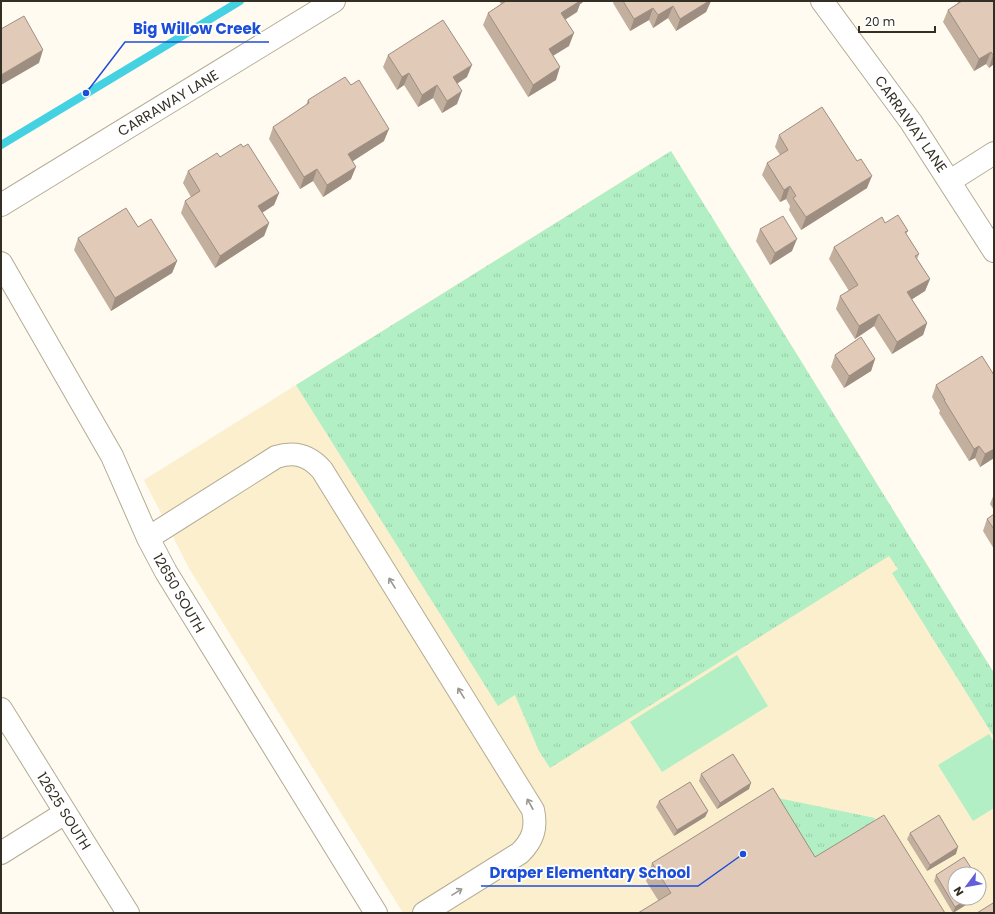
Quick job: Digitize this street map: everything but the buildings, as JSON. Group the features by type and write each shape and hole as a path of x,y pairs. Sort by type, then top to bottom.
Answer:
{"street":[{"name":"CARRAWAY LANE","path":"1,205 334,1"},
{"name":"CARRAWAY LANE","path":"822,1 911,122 994,251"},
{"path":"950,181 994,153"},
{"name":"12650 SOUTH","path":"1,263 112,456 148,538 186,606 376,913"},
{"path":"148,538 276,457 286,454 297,454 315,462 322,470 533,810 535,830 529,843 520,853 424,913"},
{"name":"12625 SOUTH","path":"1,709 128,913"},
{"path":"1,853 65,813"}],"shaded area":[{"path":"671,151 994,673 994,913 403,913 190,570 144,480"}],"green space":[{"path":"671,151 994,673 994,737 892,573 898,569 889,556 550,768 539,751 515,695 498,706 296,385"},
{"path":"737,655 768,706 662,772 630,722"},
{"path":"989,734 994,742 994,808 973,821 938,765"},
{"path":"773,797 875,818 872,830 811,868"}],"waterway":[{"path":"1,145 240,1"}],"place":[{"name":"Big Willow Creek","path":"86,93"},
{"name":"Draper Elementary School","path":"743,854"}]}
